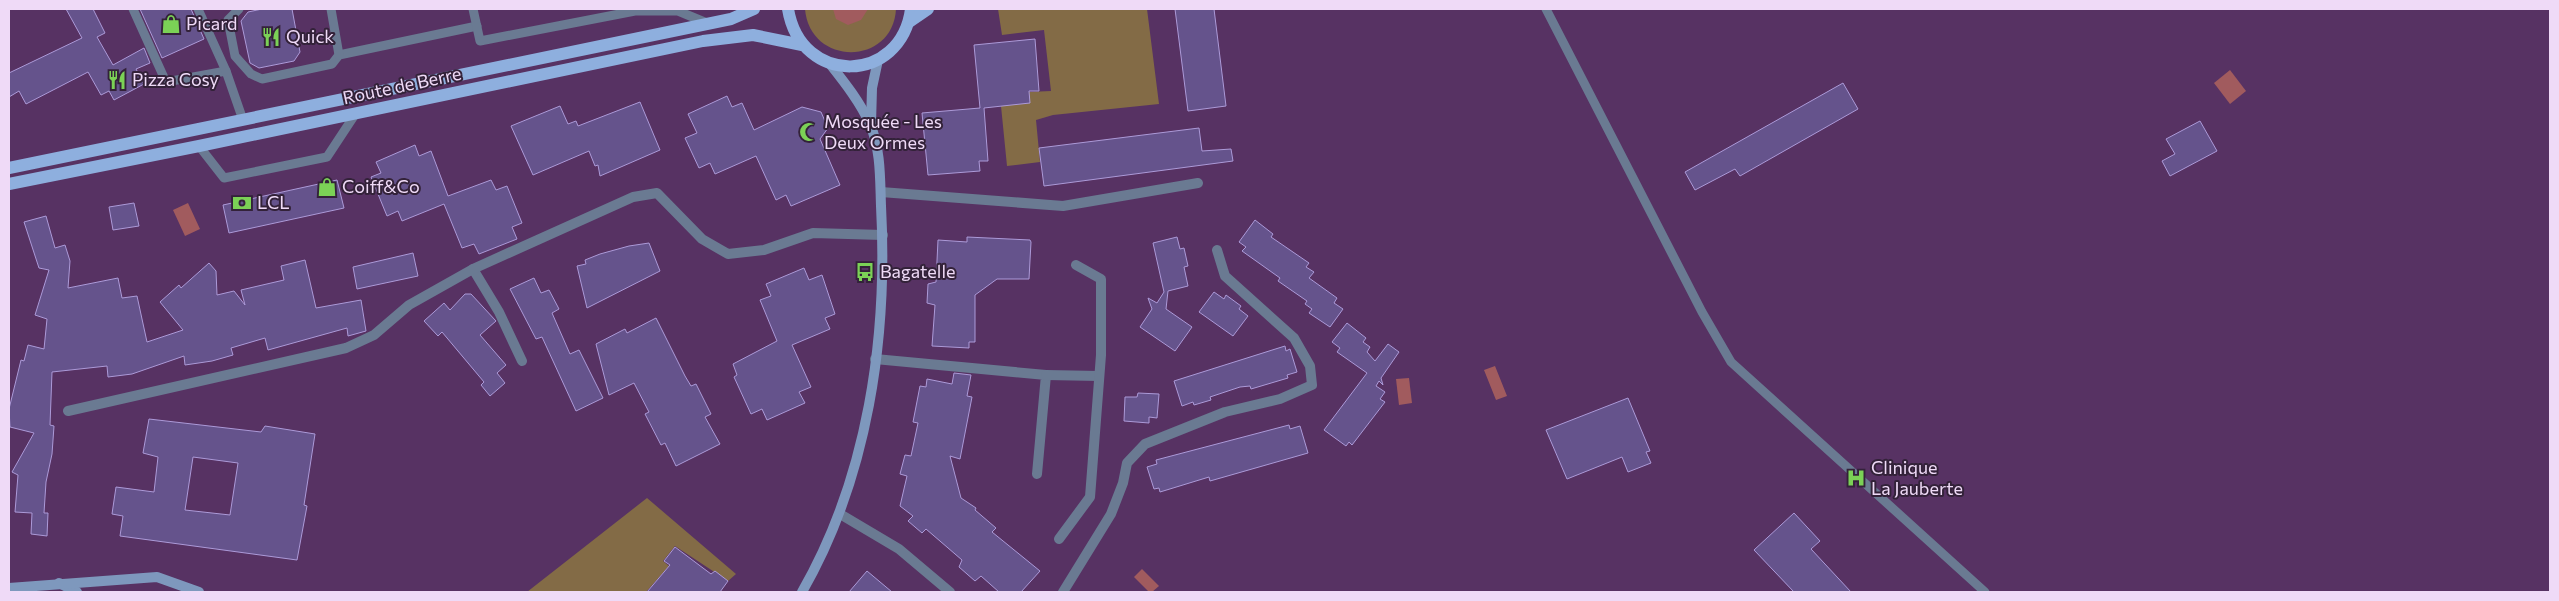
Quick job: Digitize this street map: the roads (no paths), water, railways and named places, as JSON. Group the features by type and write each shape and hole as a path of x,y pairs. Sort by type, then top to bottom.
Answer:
{"main road":[{"name":"Route de Berre","path":"9,168 731,19 754,9"},
{"path":"788,9 791,27 802,46 815,57 830,64 855,67 878,60 898,44 909,22 911,9"},
{"path":"909,22 928,9"},
{"name":"Route de Berre","path":"9,184 703,41 753,35 802,46"}],"street":[{"path":"870,125 872,88 878,60"},
{"path":"802,592 840,514 862,441 875,359 880,311 883,235 878,152 870,125 855,96 830,64"},
{"path":"880,192 1063,206 1198,183"},
{"path":"68,411 346,348 374,335 409,305 473,269 632,197 657,193 702,239 728,254 764,250 813,233 883,235"},
{"path":"1063,592 1111,514 1123,483 1127,463 1145,444 1225,412 1280,399 1312,385 1310,366 1294,338 1225,276 1217,250"},
{"path":"1059,539 1090,497 1099,376 1100,279 1076,265"},
{"path":"473,269 499,312 522,361"},
{"path":"875,359 1046,375 1099,376"},
{"path":"1037,474 1046,375"},
{"path":"840,514 899,549 950,592"},
{"path":"15,589 58,583 157,577 199,592"},
{"path":"58,583 77,592"}],"lane":[{"path":"133,9 166,82 226,71"},
{"path":"198,9 226,71 242,120"},
{"path":"239,9 228,20 234,56 251,74 262,79 332,64 339,55 477,26"},
{"path":"331,9 339,55"},
{"path":"473,9 480,41 635,11 678,11 707,24"},
{"path":"1546,9 1702,312 1731,362 1984,592"},
{"path":"199,146 224,178 327,156 356,114"}],"place":[{"name":"Picard","path":"171,24"},
{"name":"Quick","path":"271,37"},
{"name":"Pizza Cosy","path":"117,80"},
{"name":"Mosquée - Les Deux Ormes","path":"809,132"},
{"name":"Coiff&Co","path":"327,187"},
{"name":"LCL","path":"242,203"},
{"name":"Bagatelle","path":"865,272"},
{"name":"Clinique La Jauberte","path":"1856,478"}]}
